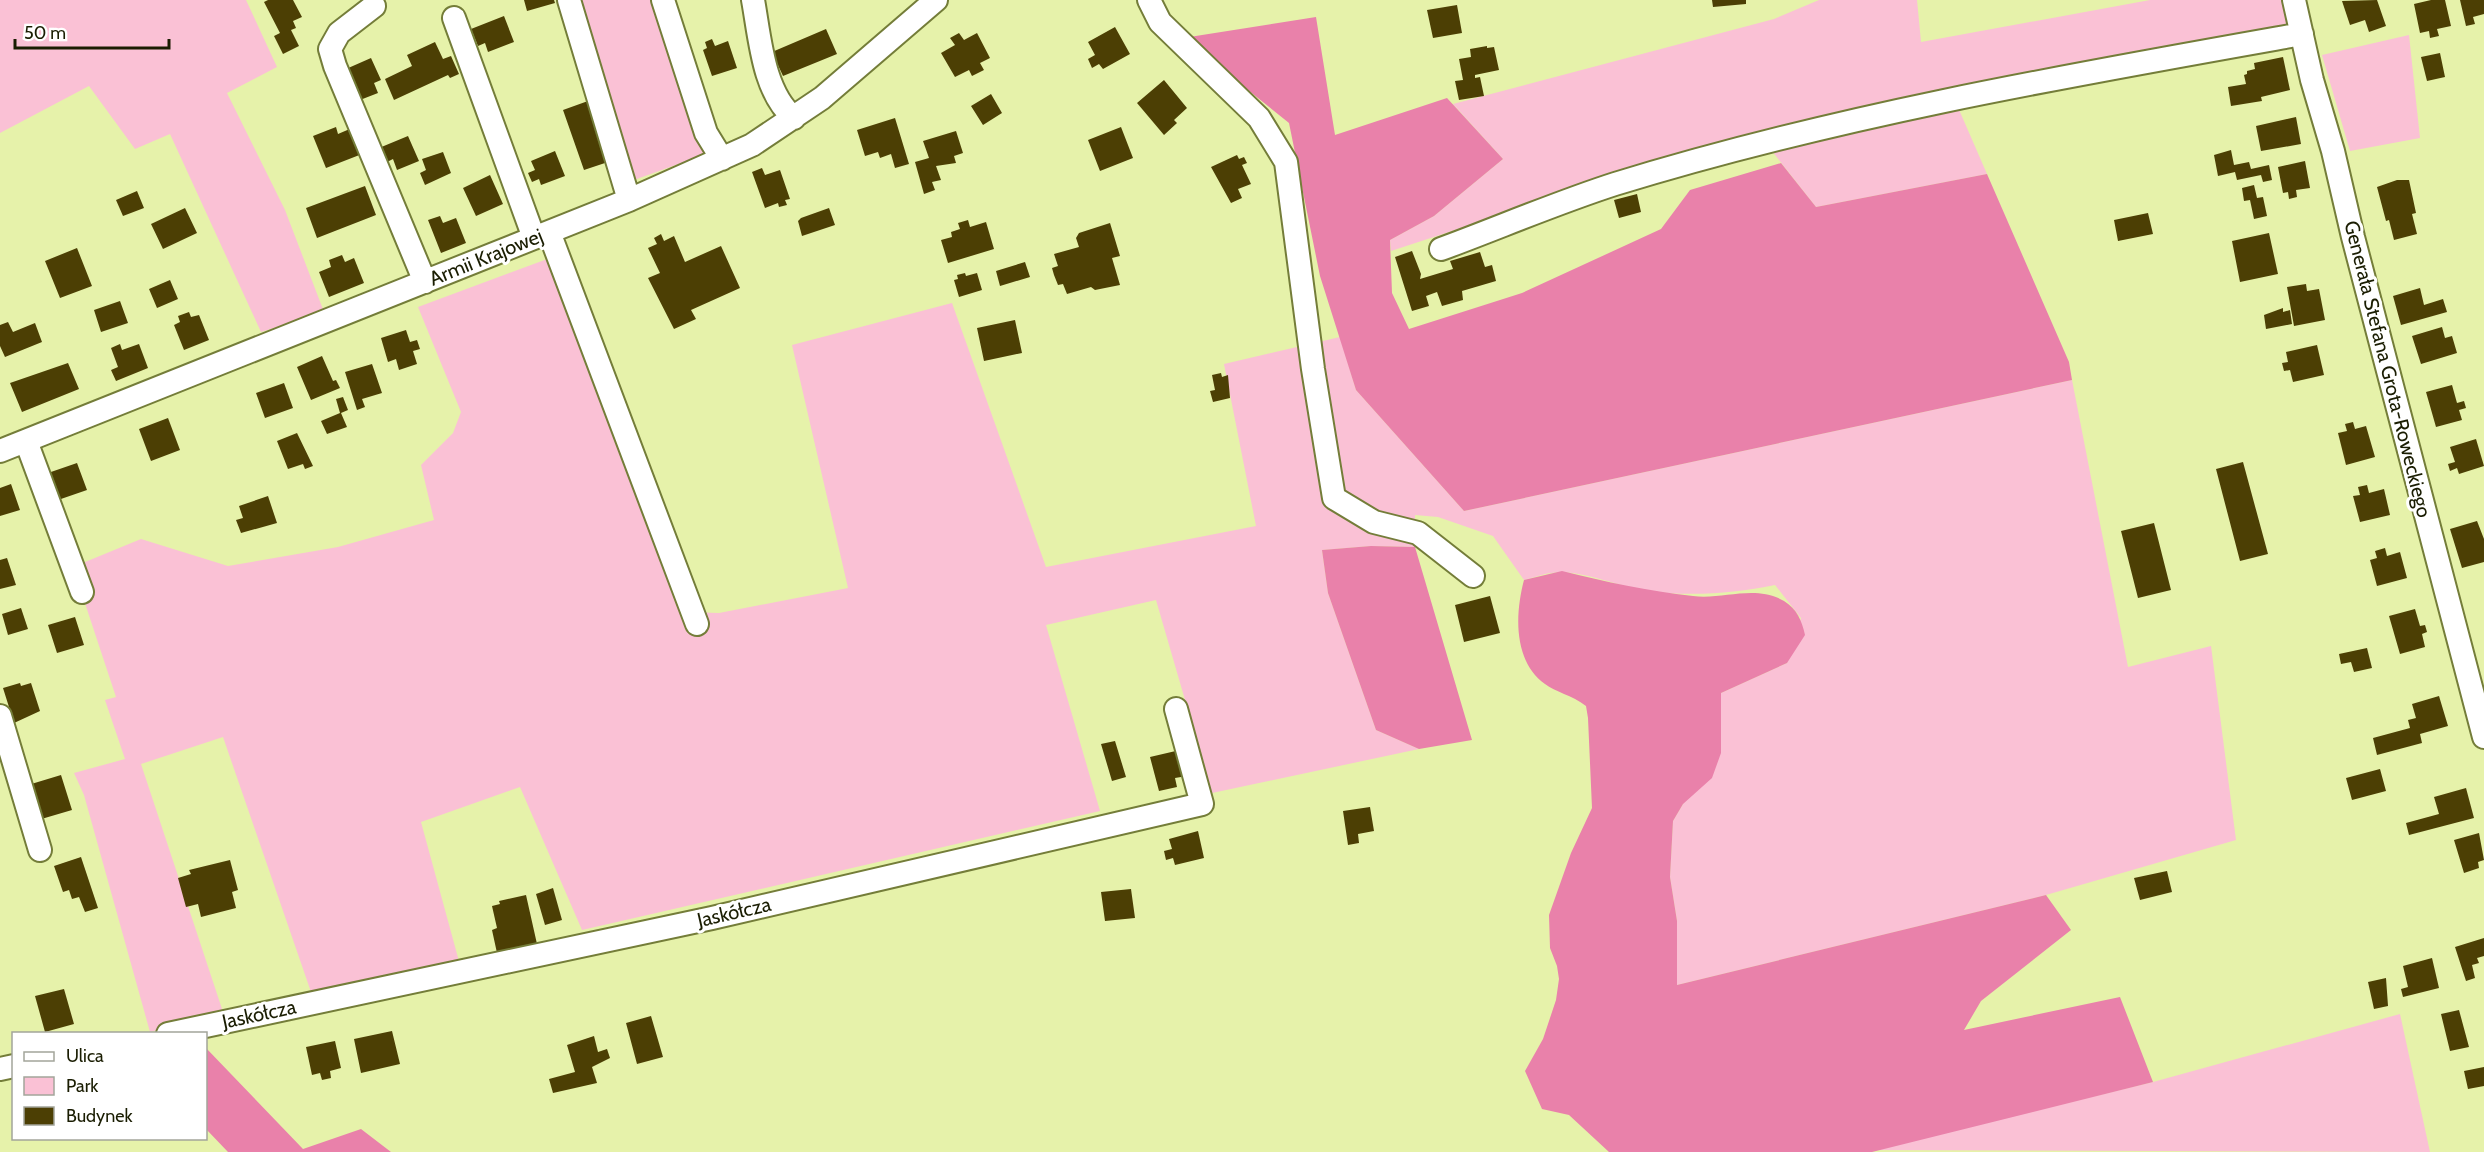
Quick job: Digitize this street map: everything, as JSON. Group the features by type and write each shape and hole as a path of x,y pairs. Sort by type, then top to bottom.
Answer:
{"street":[{"path":"569,0 629,200"},
{"path":"663,0 705,133 722,159"},
{"path":"753,0 764,60 782,108 794,118"},
{"name":"Armii Krajowej","path":"0,451 629,200 752,145 822,98 936,0"},
{"path":"1149,0 1160,22 1260,118 1286,162 1313,369 1334,498 1374,522 1418,533 1473,576"},
{"name":"Generała Stefana Grota-Roweckiego","path":"2294,0 2484,737"},
{"path":"374,6 339,33 330,49 425,282"},
{"path":"454,18 697,624"},
{"path":"1441,249 1614,185 1749,147 1978,92 2302,34"},
{"path":"26,441 82,592"},
{"name":"Jaskółcza","path":"177,1032 712,918 1202,804 1176,709"},
{"path":"0,716 40,850"}],"green space":[{"path":"0,0 246,0 277,67 227,93 285,210 324,312 261,332 170,134 135,149 89,86 0,133"},
{"path":"576,0 659,0 709,153 634,180"},
{"path":"1819,0 1917,0 1921,42 2150,0 2285,0 2293,28 1510,212 1391,251 1390,240 1434,216 1503,159 1453,104 1774,19"},
{"path":"2409,35 2420,138 2350,151 2322,55"},
{"path":"1957,105 1987,174 1816,207 1772,151"},
{"path":"550,258 686,612 719,613 848,588 792,345 952,303 1046,567 1256,526 1224,364 1340,337 1356,390 1464,511 2072,380 2128,667 2211,646 2236,840 2046,895 1677,985 1677,921 1670,877 1673,821 1683,804 1721,693 1787,663 1801,618 1775,585 1742,591 1692,594 1642,590 1597,578 1562,572 1524,580 1493,536 1438,517 1415,515 1415,547 1371,546 1322,550 1328,593 1376,730 1419,749 1212,793 1156,600 1046,625 1100,811 582,930 520,787 421,822 460,965 311,992 223,737 141,764 223,1012 150,1032 84,795 74,773 125,759 105,700 116,697 73,567 141,539 228,566 338,547 434,520 421,465 453,433 461,412 418,307"},
{"path":"2400,1014 2430,1152 1871,1150 2153,1082"}],"shaded area":[{"path":"1316,17 1335,135 1447,98 1503,159 1434,216 1390,240 1392,293 1409,329 1522,293 1661,229 1690,190 1781,163 1816,207 1987,174 2069,362 2072,380 1464,511 1356,390 1320,276 1289,123 1183,38"},
{"path":"1371,546 1415,547 1472,740 1419,749 1376,730 1328,593 1322,550"},
{"path":"1562,571 1627,586 1693,596 1750,593 1773,596 1792,608 1804,630 1805,635 1787,663 1721,693 1721,753 1712,778 1683,804 1673,821 1670,877 1677,921 1677,985 2046,895 2071,930 1981,1001 1964,1030 2120,997 2153,1082 1872,1152 1609,1152 1569,1115 1542,1109 1525,1071 1543,1039 1556,1000 1559,979 1550,948 1549,915 1571,853 1592,808 1588,718 1586,706 1549,687 1535,674 1522,650 1518,622 1524,580"},
{"path":"207,1049 303,1149 361,1129 391,1152 228,1152 207,1130"}],"building":[{"path":"293,0 302,17 293,21 296,28 291,30 299,46 283,54 274,36 280,33 264,2"},
{"path":"524,0 554,0 555,3 527,11"},
{"path":"1712,0 1746,0 1746,4 1713,7"},
{"path":"2377,0 2386,26 2369,32 2365,20 2350,25 2342,1"},
{"path":"2445,0 2451,26 2437,29 2439,36 2430,38 2429,31 2420,33 2414,4"},
{"path":"2460,0 2484,0 2484,14 2473,17 2475,24 2466,26"},
{"path":"1457,5 1462,33 1433,38 1427,10"},
{"path":"504,16 514,42 488,52 485,43 478,46 471,29"},
{"path":"1115,27 1130,54 1103,69 1099,64 1092,68 1088,59 1095,55 1088,42"},
{"path":"826,29 837,54 783,76 772,52"},
{"path":"959,33 964,40 977,33 990,58 980,63 984,70 972,76 969,70 955,77 941,53 955,45 950,38"},
{"path":"712,39 715,46 728,41 737,68 712,76 703,50 707,48 705,42"},
{"path":"435,42 443,59 451,56 459,74 450,78 448,75 394,100 385,79 412,66 407,55"},
{"path":"1487,46 1487,48 1494,47 1499,70 1475,75 1475,78 1480,77 1484,96 1459,100 1455,81 1463,80 1459,59 1471,57 1470,49"},
{"path":"2440,53 2445,77 2427,81 2421,57"},
{"path":"2283,57 2290,90 2261,97 2262,101 2231,106 2228,87 2246,84 2244,75 2247,71 2255,69 2254,63"},
{"path":"371,58 381,80 374,83 378,93 360,100 346,69"},
{"path":"1164,80 1187,108 1174,120 1177,123 1164,135 1137,103"},
{"path":"991,94 1002,113 983,125 971,106"},
{"path":"588,101 608,162 584,170 563,110"},
{"path":"2296,117 2301,144 2261,151 2256,126"},
{"path":"895,118 909,164 895,168 891,154 880,158 878,152 865,156 857,130"},
{"path":"336,127 338,134 352,128 362,154 326,168 313,136"},
{"path":"1121,127 1133,158 1100,171 1088,140"},
{"path":"956,131 963,153 954,156 956,163 936,166 941,180 932,182 935,190 924,194 915,162 929,158 923,141"},
{"path":"408,136 419,161 397,170 393,159 385,163 379,148"},
{"path":"2231,150 2234,165 2249,162 2251,169 2269,165 2272,180 2263,182 2261,175 2237,180 2235,172 2218,176 2214,155"},
{"path":"555,151 565,176 541,185 539,179 532,182 528,173 535,170 531,161"},
{"path":"443,152 451,173 425,185 420,173 426,170 422,159"},
{"path":"1237,155 1239,159 1244,157 1247,163 1242,165 1251,184 1238,189 1242,198 1231,203 1211,167"},
{"path":"2305,161 2310,188 2296,190 2297,197 2289,199 2288,192 2283,193 2278,167"},
{"path":"762,168 765,175 780,170 790,199 785,200 787,205 779,207 778,203 765,208 752,172"},
{"path":"490,175 503,204 476,216 463,188"},
{"path":"2397,180 2409,180 2416,213 2412,214 2417,234 2394,240 2389,220 2386,221 2377,187"},
{"path":"2254,185 2257,198 2263,197 2267,216 2254,219 2250,200 2244,201 2242,188"},
{"path":"365,186 376,215 317,238 306,208"},
{"path":"137,191 144,208 123,216 116,200"},
{"path":"1637,194 1641,212 1619,218 1614,200"},
{"path":"185,208 197,233 163,249 151,224"},
{"path":"829,208 835,225 802,236 798,221"},
{"path":"2148,213 2153,234 2118,241 2114,220"},
{"path":"440,216 443,223 456,218 466,243 441,253 428,220"},
{"path":"968,220 970,227 986,222 994,249 948,263 941,240 952,237 951,232 960,229 958,223"},
{"path":"1110,223 1120,256 1112,258 1120,285 1095,290 1091,287 1067,294 1063,284 1058,285 1054,275 1052,268 1058,266 1054,254 1079,247 1076,238 1079,233"},
{"path":"2269,233 2278,274 2240,282 2232,241"},
{"path":"661,234 664,241 674,236 685,262 721,246 740,288 691,310 696,319 674,329 648,278 660,273 648,248 657,244 654,238"},
{"path":"77,248 92,286 60,298 45,261"},
{"path":"1412,251 1421,274 1420,279 1453,269 1450,261 1480,252 1485,267 1492,265 1496,281 1462,291 1463,300 1442,306 1437,292 1426,296 1429,306 1412,311 1395,257"},
{"path":"342,255 345,262 354,258 364,283 329,297 319,272 331,267 329,260"},
{"path":"1025,262 1030,277 1000,286 996,271"},
{"path":"965,273 966,276 977,273 982,290 959,297 954,280 958,279 957,275"},
{"path":"170,280 178,299 157,308 149,289"},
{"path":"2306,284 2307,291 2319,289 2325,320 2294,326 2287,287"},
{"path":"2420,288 2424,305 2443,299 2447,312 2401,325 2393,296"},
{"path":"120,301 128,323 101,332 94,310"},
{"path":"2283,308 2283,312 2290,310 2292,324 2266,329 2264,315"},
{"path":"189,312 191,317 199,315 209,340 184,350 174,325 180,322 178,316"},
{"path":"1015,320 1022,353 984,361 977,328"},
{"path":"8,322 13,332 35,323 42,342 5,357 0,346 0,325"},
{"path":"2442,327 2445,338 2452,336 2457,353 2421,364 2412,336"},
{"path":"406,330 410,342 417,340 420,349 413,351 417,364 399,370 396,359 388,362 381,338"},
{"path":"120,344 122,350 139,344 148,368 116,381 111,370 118,367 111,348"},
{"path":"2317,345 2324,375 2293,382 2290,370 2284,371 2282,363 2288,362 2286,352"},
{"path":"322,356 333,381 336,380 340,388 311,400 297,367"},
{"path":"68,363 79,389 22,412 10,383"},
{"path":"372,364 382,393 362,399 365,407 357,410 345,372"},
{"path":"1221,373 1222,377 1228,375 1230,398 1213,402 1210,391 1215,390 1212,375"},
{"path":"284,383 293,408 265,418 256,393"},
{"path":"2452,385 2457,403 2464,401 2466,408 2459,410 2462,420 2436,427 2426,392"},
{"path":"343,397 348,410 341,413 347,427 327,434 321,421 340,413 336,399"},
{"path":"168,418 180,450 151,461 139,429"},
{"path":"2353,422 2355,429 2366,426 2375,457 2346,465 2338,433 2347,431 2345,424"},
{"path":"297,433 313,466 305,469 303,464 288,469 277,441"},
{"path":"2476,439 2484,466 2459,474 2457,468 2450,471 2448,464 2455,462 2450,447"},
{"path":"2243,462 2268,554 2240,561 2216,469"},
{"path":"77,463 87,490 58,500 48,473"},
{"path":"11,484 20,510 0,516 0,488"},
{"path":"2367,485 2369,493 2384,489 2390,515 2360,522 2353,496 2360,495 2358,487"},
{"path":"268,496 277,523 241,533 236,520 243,518 239,506"},
{"path":"2477,521 2484,539 2484,562 2462,568 2450,529"},
{"path":"2154,523 2171,590 2138,598 2121,531"},
{"path":"2385,548 2387,556 2400,552 2407,578 2377,586 2370,560 2377,558 2375,551"},
{"path":"7,558 16,585 0,589 0,560"},
{"path":"1490,596 1500,633 1464,642 1455,605"},
{"path":"21,608 28,629 8,635 2,614"},
{"path":"2415,609 2420,626 2425,625 2427,632 2422,634 2425,647 2400,654 2389,616"},
{"path":"75,617 84,645 57,653 48,625"},
{"path":"2367,648 2372,668 2354,672 2351,662 2341,664 2339,654"},
{"path":"20,683 21,686 31,683 40,711 14,723 3,688"},
{"path":"2439,696 2448,726 2420,734 2422,743 2377,755 2373,738 2410,728 2408,720 2416,718 2412,704"},
{"path":"1115,741 1126,777 1112,781 1101,744"},
{"path":"1180,750 1187,776 1175,778 1177,787 1159,791 1150,757"},
{"path":"2380,769 2386,791 2352,800 2346,778"},
{"path":"61,775 72,810 38,820 28,785"},
{"path":"2466,788 2474,818 2409,835 2406,823 2439,814 2434,797"},
{"path":"1370,807 1374,831 1358,834 1359,843 1348,845 1343,811"},
{"path":"1198,831 1204,858 1175,865 1173,858 1166,860 1164,851 1172,849 1169,839"},
{"path":"2479,833 2484,860 2478,862 2479,868 2464,873 2454,840"},
{"path":"81,857 98,908 85,912 79,897 72,899 69,890 63,892 54,866"},
{"path":"230,860 238,890 232,892 236,908 201,917 198,904 186,907 178,878 191,874 189,870"},
{"path":"2167,871 2172,892 2140,900 2134,878"},
{"path":"553,888 562,920 545,925 536,894"},
{"path":"1131,889 1135,918 1105,921 1101,892"},
{"path":"526,895 537,944 497,953 492,930 497,928 492,906 500,904 499,901"},
{"path":"2484,938 2484,956 2477,958 2479,963 2472,965 2475,978 2466,981 2455,947"},
{"path":"2432,958 2439,988 2403,997 2401,989 2408,987 2403,966"},
{"path":"2386,978 2388,1006 2374,1009 2368,982"},
{"path":"64,989 74,1024 45,1032 35,996"},
{"path":"2459,1010 2469,1047 2450,1051 2441,1014"},
{"path":"651,1016 663,1057 637,1064 626,1023"},
{"path":"392,1031 400,1064 361,1073 354,1039"},
{"path":"594,1036 598,1052 607,1049 610,1058 592,1067 597,1083 553,1093 549,1079 575,1072 567,1045"},
{"path":"335,1041 341,1068 330,1071 331,1078 322,1080 320,1073 312,1075 306,1047"},
{"path":"2484,1067 2484,1086 2468,1089 2464,1071"}]}
